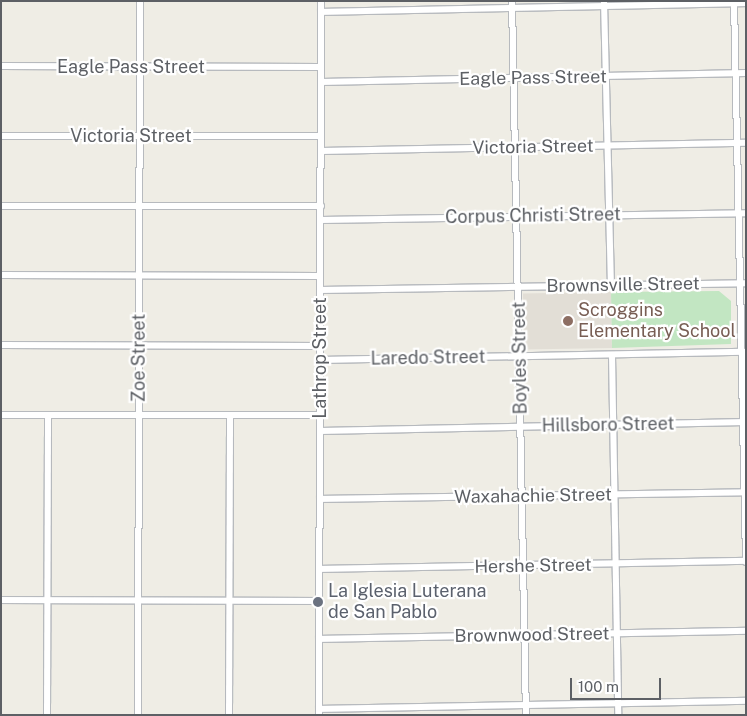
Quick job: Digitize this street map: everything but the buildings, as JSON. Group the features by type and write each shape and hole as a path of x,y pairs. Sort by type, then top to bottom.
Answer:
{"street":[{"name":"Zoe Street","path":"138,715 140,1"},
{"name":"Lathrop Street","path":"319,712 321,1"},
{"path":"734,2 737,143 742,213 746,561"},
{"path":"321,12 512,4 746,3"},
{"name":"Boyles Street","path":"512,4 526,715"},
{"path":"605,4 608,215 611,285"},
{"name":"Eagle Pass Street","path":"1,66 321,67"},
{"name":"Eagle Pass Street","path":"321,82 746,73"},
{"name":"Victoria Street","path":"1,136 321,136"},
{"name":"Victoria Street","path":"321,152 746,143"},
{"path":"1,206 321,206"},
{"name":"Corpus Christi Street","path":"321,220 742,213"},
{"path":"1,275 320,276"},
{"name":"Brownsville Street","path":"320,290 743,283"},
{"path":"1,345 320,346"},
{"name":"Laredo Street","path":"320,360 744,352"},
{"path":"612,355 618,715"},
{"path":"1,415 320,415"},
{"path":"47,715 48,415"},
{"path":"229,715 230,415"},
{"name":"Hillsboro Street","path":"320,430 744,422"},
{"name":"Waxahachie Street","path":"320,499 745,492"},
{"name":"Hershe Street","path":"320,569 746,561"},
{"path":"1,600 318,601"},
{"name":"Brownwood Street","path":"319,640 746,631"},
{"path":"319,712 618,702 746,700"}],"shaded area":[{"name":"Scroggins Elementary School","path":"611,292 612,348 524,350 523,294"}],"green space":[{"path":"719,291 731,301 731,344 612,348 611,292"}],"place":[{"name":"Scroggins Elementary School","path":"568,321"},
{"name":"La Iglesia Luterana de San Pablo","path":"318,602"}]}
